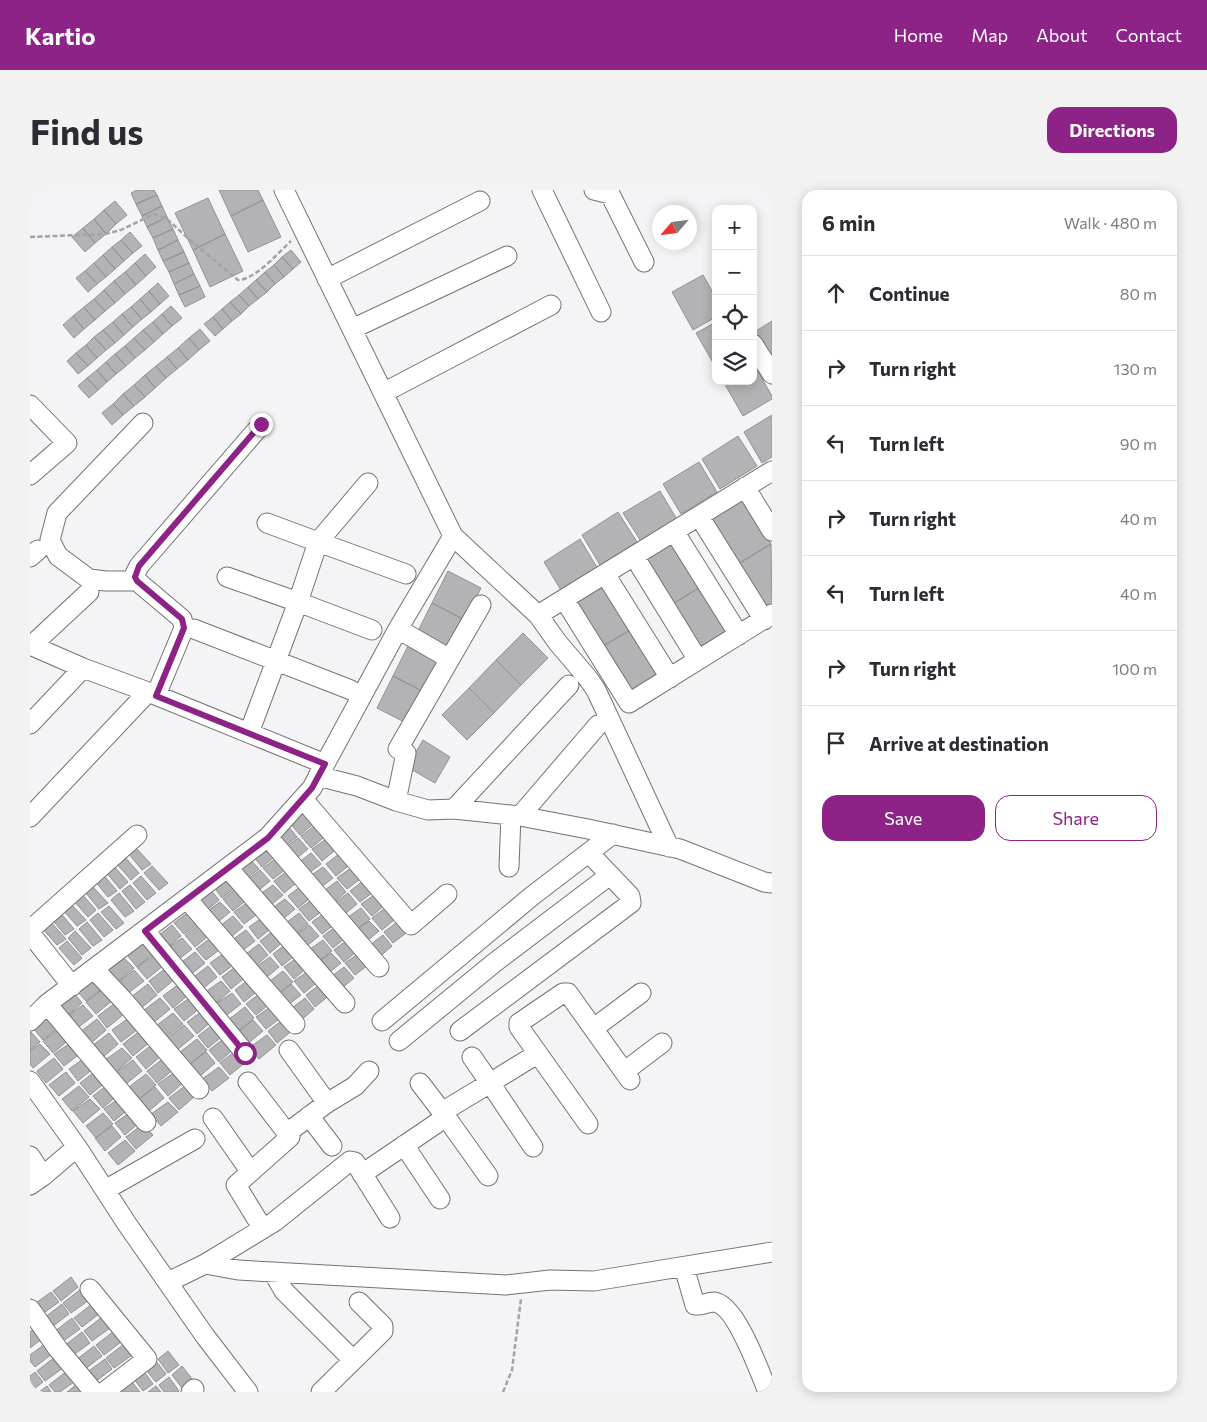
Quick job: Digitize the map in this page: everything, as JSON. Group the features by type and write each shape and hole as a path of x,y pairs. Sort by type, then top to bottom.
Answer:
{"street":[{"path":"284,190 452,536 538,615 558,643 587,677 596,690 669,847"},
{"path":"542,190 601,312"},
{"path":"594,190 610,194 644,262"},
{"path":"327,279 480,201"},
{"path":"352,329 507,256"},
{"path":"383,392 551,305"},
{"path":"757,350 772,374"},
{"path":"30,404 67,444 30,475"},
{"path":"137,581 106,581 89,578 58,556 50,540 57,513 143,423"},
{"path":"30,816 152,694 184,628 184,623 182,619 137,581 135,574 139,566 261,424"},
{"path":"538,615 745,487 771,474"},
{"path":"249,733 298,602 318,542 368,483"},
{"path":"745,487 772,531"},
{"path":"564,599 629,703 670,678 768,617 699,516"},
{"path":"267,523 406,574"},
{"path":"674,531 738,635"},
{"path":"30,1021 47,1004 268,838 303,799 312,788 398,629 452,536"},
{"path":"634,556 698,660"},
{"path":"605,574 670,678"},
{"path":"228,577 372,630"},
{"path":"89,592 31,645 83,668 249,733 356,786 396,800 428,810 454,809 515,815 613,834 680,850 764,882 772,883"},
{"path":"396,800 402,751 450,659 481,605"},
{"path":"194,629 351,690"},
{"path":"398,629 450,659"},
{"path":"30,724 83,668"},
{"path":"454,809 569,685"},
{"path":"509,867 515,815 598,725"},
{"path":"303,799 411,925 447,894"},
{"path":"382,1022 532,896 613,834"},
{"path":"72,986 30,931 137,835"},
{"path":"268,838 379,967"},
{"path":"460,1031 631,904 630,896 589,853"},
{"path":"228,868 344,1003"},
{"path":"399,1041 494,963 610,875"},
{"path":"187,899 295,1024"},
{"path":"145,931 245,1053"},
{"path":"94,969 200,1089"},
{"path":"588,1124 537,1054 519,1027 519,1023 563,993 568,994 627,1076 662,1043"},
{"path":"594,1028 641,993"},
{"path":"47,1004 146,1122"},
{"path":"289,1050 327,1103"},
{"path":"362,1174 444,1114 537,1054"},
{"path":"472,1057 533,1147"},
{"path":"287,1133 327,1103 355,1086 369,1072"},
{"path":"30,1081 205,1336 248,1392"},
{"path":"248,1082 290,1137 237,1183 236,1188 263,1229"},
{"path":"420,1083 488,1176"},
{"path":"310,1116 332,1146"},
{"path":"213,1118 250,1171"},
{"path":"105,1190 195,1139"},
{"path":"404,1145 440,1199"},
{"path":"30,1156 36,1180 77,1147"},
{"path":"168,1282 205,1264 274,1222 350,1161 355,1162 390,1218"},
{"path":"205,1264 238,1270 506,1285 550,1280 594,1281 772,1252"},
{"path":"684,1267 695,1305 715,1302 724,1306 732,1315 744,1336 768,1392"},
{"path":"273,1272 284,1291 353,1360"},
{"path":"90,1288 147,1358 104,1392"},
{"path":"321,1392 384,1328 359,1302"},
{"path":"30,1309 58,1349 94,1392"}],"path":[{"path":"30,237 105,234 121,230 154,214 159,214 238,280 244,280 252,276 304,230"},
{"path":"503,1392 512,1370 523,1283"}],"building":[{"path":"137,190 154,190 157,195 136,204 131,193"},
{"path":"219,190 258,190 263,200 231,216"},
{"path":"157,195 162,206 142,216 136,204"},
{"path":"208,198 225,234 193,250 175,213"},
{"path":"263,200 281,237 248,252 231,216"},
{"path":"115,201 127,215 116,224 104,210"},
{"path":"162,206 167,217 147,227 142,216"},
{"path":"104,210 116,224 106,234 94,219"},
{"path":"167,217 173,229 153,238 147,227"},
{"path":"94,219 106,234 95,243 83,228"},
{"path":"83,228 95,243 85,252 72,237"},
{"path":"173,229 178,240 158,250 153,238"},
{"path":"130,232 142,246 133,253 121,240"},
{"path":"225,234 243,271 210,287 193,250"},
{"path":"121,240 133,253 124,261 112,247"},
{"path":"178,240 184,252 163,261 158,250"},
{"path":"112,247 124,261 115,269 103,255"},
{"path":"291,250 301,262 293,269 282,257"},
{"path":"184,252 189,263 169,272 163,261"},
{"path":"145,254 156,267 146,276 135,263"},
{"path":"103,255 115,269 106,277 94,263"},
{"path":"282,257 293,269 284,277 274,265"},
{"path":"94,263 106,277 97,284 85,271"},
{"path":"135,263 146,276 136,285 125,272"},
{"path":"189,263 194,274 174,284 169,272"},
{"path":"274,265 284,277 275,284 265,272"},
{"path":"85,271 97,284 88,292 76,278"},
{"path":"125,272 136,285 125,294 114,281"},
{"path":"265,272 275,284 267,292 256,280"},
{"path":"194,274 200,286 179,295 174,284"},
{"path":"703,275 712,291 712,319 693,330 672,292"},
{"path":"256,280 267,292 258,299 248,287"},
{"path":"114,281 125,294 115,303 104,290"},
{"path":"158,283 169,296 160,304 149,291"},
{"path":"200,286 205,297 185,307 179,295"},
{"path":"248,287 258,299 249,306 239,295"},
{"path":"104,290 115,303 105,311 94,299"},
{"path":"149,291 160,304 151,312 140,299"},
{"path":"239,295 249,306 241,314 230,302"},
{"path":"94,299 105,311 95,320 84,307"},
{"path":"140,299 151,312 142,319 131,307"},
{"path":"230,302 241,314 232,321 222,309"},
{"path":"171,306 182,318 172,326 162,314"},
{"path":"84,307 95,320 84,329 73,316"},
{"path":"131,307 142,319 133,327 122,314"},
{"path":"222,309 232,321 223,329 213,317"},
{"path":"122,314 133,327 124,335 113,322"},
{"path":"162,314 172,326 163,334 153,322"},
{"path":"73,316 84,329 74,338 63,325"},
{"path":"213,317 223,329 215,336 204,324"},
{"path":"772,321 772,356 757,333 757,330"},
{"path":"113,322 124,335 115,343 103,330"},
{"path":"153,322 163,334 154,342 143,330"},
{"path":"712,324 712,361 696,333"},
{"path":"200,329 210,341 199,350 189,338"},
{"path":"103,330 115,343 106,350 94,337"},
{"path":"143,330 154,342 145,350 134,338"},
{"path":"94,337 106,350 97,358 86,345"},
{"path":"134,338 145,350 135,358 125,346"},
{"path":"189,338 199,350 188,360 178,348"},
{"path":"86,345 97,358 88,366 76,353"},
{"path":"125,346 135,358 126,366 115,354"},
{"path":"178,348 188,360 177,369 167,357"},
{"path":"76,353 88,366 78,374 67,361"},
{"path":"115,354 126,366 116,374 106,362"},
{"path":"167,357 177,369 166,378 156,366"},
{"path":"106,362 116,374 107,382 97,370"},
{"path":"156,366 166,378 155,388 145,375"},
{"path":"97,370 107,382 98,390 87,378"},
{"path":"757,370 772,399 743,416 725,385 757,385"},
{"path":"145,375 155,388 145,397 134,385"},
{"path":"87,378 98,390 89,398 78,386"},
{"path":"134,385 145,397 134,406 123,394"},
{"path":"123,394 134,406 123,415 113,404"},
{"path":"113,404 123,415 112,425 102,413"},
{"path":"772,415 772,457 762,463 744,432"},
{"path":"738,436 757,466 720,489 702,459"},
{"path":"699,462 717,492 681,514 663,484"},
{"path":"660,491 678,521 642,543 623,513"},
{"path":"741,495 771,544 738,564 708,515"},
{"path":"618,512 637,542 600,565 582,535"},
{"path":"671,537 702,586 669,606 639,557"},
{"path":"580,539 598,569 562,592 544,562"},
{"path":"771,544 772,611 768,613 738,564"},
{"path":"448,571 481,588 465,620 432,603"},
{"path":"604,579 634,628 601,647 571,599"},
{"path":"702,586 731,635 699,655 669,606"},
{"path":"432,603 465,620 449,652 416,635"},
{"path":"634,628 664,676 631,696 601,647"},
{"path":"523,633 548,658 521,685 496,660"},
{"path":"409,644 442,661 426,693 393,676"},
{"path":"496,660 521,685 494,713 469,688"},
{"path":"393,676 426,693 410,725 377,708"},
{"path":"469,688 494,713 467,740 442,715"},
{"path":"423,740 450,757 435,783 407,767"},
{"path":"308,811 317,821 300,835 290,823"},
{"path":"318,823 328,834 311,848 301,836"},
{"path":"288,826 297,837 280,850 271,839"},
{"path":"329,837 339,847 322,861 312,849"},
{"path":"298,838 308,849 291,863 281,851"},
{"path":"269,842 279,853 262,867 252,855"},
{"path":"135,847 151,864 142,870 128,853"},
{"path":"343,851 353,862 336,876 326,864"},
{"path":"311,853 321,864 304,877 294,866"},
{"path":"280,855 290,866 273,879 263,868"},
{"path":"124,856 139,873 131,880 116,863"},
{"path":"249,858 259,869 242,882 232,870"},
{"path":"113,865 128,882 120,889 105,871"},
{"path":"355,865 364,876 347,889 337,878"},
{"path":"152,866 168,883 159,890 144,873"},
{"path":"323,867 333,878 316,891 306,879"},
{"path":"291,868 301,879 284,893 274,881"},
{"path":"260,870 270,881 253,895 243,883"},
{"path":"102,873 117,891 108,897 94,880"},
{"path":"230,874 239,885 222,898 213,886"},
{"path":"141,876 156,893 147,900 133,883"},
{"path":"367,878 377,889 360,902 350,891"},
{"path":"337,881 346,892 330,906 320,894"},
{"path":"305,883 315,894 298,908 288,896"},
{"path":"130,885 145,902 136,909 122,891"},
{"path":"273,885 283,895 266,909 256,897"},
{"path":"92,886 108,903 99,909 85,892"},
{"path":"240,886 250,897 233,911 223,899"},
{"path":"210,889 219,900 202,914 193,902"},
{"path":"379,892 388,902 372,916 361,904"},
{"path":"81,893 96,910 88,917 73,900"},
{"path":"119,893 134,911 125,917 111,900"},
{"path":"348,893 357,904 340,918 331,906"},
{"path":"316,897 326,908 309,921 299,909"},
{"path":"285,899 295,909 278,923 268,911"},
{"path":"251,900 261,911 244,924 234,912"},
{"path":"220,902 230,912 213,926 203,914"},
{"path":"70,903 86,920 77,926 62,909"},
{"path":"389,905 399,916 382,930 372,918"},
{"path":"109,906 124,923 116,929 101,912"},
{"path":"361,908 370,919 354,932 344,920"},
{"path":"191,910 201,921 184,934 174,923"},
{"path":"329,910 339,921 322,934 312,922"},
{"path":"59,911 74,929 65,935 51,918"},
{"path":"98,913 113,930 104,937 90,920"},
{"path":"299,913 308,924 291,938 282,926"},
{"path":"266,915 275,925 258,939 249,927"},
{"path":"233,916 243,927 226,941 216,929"},
{"path":"401,919 410,930 393,943 384,932"},
{"path":"50,921 66,939 57,945 42,928"},
{"path":"369,921 379,931 362,945 352,933"},
{"path":"87,922 102,940 93,946 79,929"},
{"path":"202,922 212,933 195,947 185,935"},
{"path":"341,923 350,934 333,948 323,936"},
{"path":"172,925 181,936 165,950 155,938"},
{"path":"309,925 319,936 302,950 292,938"},
{"path":"277,928 286,939 270,953 260,941"},
{"path":"246,930 255,941 238,954 228,943"},
{"path":"75,931 91,948 82,955 68,938"},
{"path":"383,935 392,946 376,960 366,948"},
{"path":"213,936 223,947 206,960 196,949"},
{"path":"351,937 361,948 344,962 334,950"},
{"path":"182,938 192,949 175,962 165,950"},
{"path":"323,940 332,951 315,964 306,952"},
{"path":"67,941 82,958 74,965 59,948"},
{"path":"290,941 299,952 282,966 273,954"},
{"path":"144,942 154,953 137,967 127,955"},
{"path":"259,944 268,955 252,969 242,957"},
{"path":"227,951 237,962 220,975 210,963"},
{"path":"362,951 372,962 355,975 345,963"},
{"path":"195,952 205,963 188,977 178,965"},
{"path":"331,953 341,963 324,977 314,965"},
{"path":"154,955 164,965 147,979 137,967"},
{"path":"301,955 310,965 294,979 284,967"},
{"path":"270,957 279,967 262,981 253,969"},
{"path":"124,958 134,968 117,982 107,970"},
{"path":"239,964 248,975 231,989 222,977"},
{"path":"208,966 217,977 200,991 191,979"},
{"path":"344,967 354,978 337,992 327,980"},
{"path":"166,968 175,979 158,993 149,981"},
{"path":"311,969 321,979 304,993 294,981"},
{"path":"134,970 144,981 127,994 117,983"},
{"path":"283,971 293,982 276,996 266,984"},
{"path":"93,977 103,988 86,1001 76,990"},
{"path":"252,977 261,988 244,1002 235,990"},
{"path":"221,981 230,991 214,1005 204,993"},
{"path":"323,982 332,993 315,1007 306,995"},
{"path":"180,983 189,994 173,1008 163,996"},
{"path":"148,984 157,995 140,1009 131,997"},
{"path":"291,984 301,995 284,1008 275,997"},
{"path":"103,989 113,1000 96,1014 86,1002"},
{"path":"263,991 272,1002 256,1015 246,1004"},
{"path":"73,992 82,1003 66,1017 56,1005"},
{"path":"232,993 241,1004 224,1017 214,1005"},
{"path":"191,997 201,1007 184,1021 174,1009"},
{"path":"160,998 170,1009 153,1023 143,1011"},
{"path":"305,998 314,1009 298,1023 288,1011"},
{"path":"115,1003 124,1014 107,1028 98,1016"},
{"path":"83,1005 93,1016 76,1029 66,1017"},
{"path":"273,1005 283,1016 266,1029 256,1017"},
{"path":"245,1007 254,1018 238,1032 228,1020"},
{"path":"204,1010 213,1020 197,1034 187,1022"},
{"path":"173,1013 183,1024 166,1037 156,1026"},
{"path":"50,1016 59,1027 43,1040 33,1028"},
{"path":"129,1018 138,1029 121,1042 112,1030"},
{"path":"285,1018 294,1029 277,1043 268,1031"},
{"path":"97,1019 106,1030 90,1044 80,1032"},
{"path":"253,1020 263,1031 246,1045 236,1033"},
{"path":"215,1023 225,1034 208,1048 198,1036"},
{"path":"184,1025 194,1036 177,1050 167,1038"},
{"path":"60,1028 70,1039 53,1053 43,1041"},
{"path":"30,1031 40,1042 30,1050"},
{"path":"140,1031 150,1042 133,1056 123,1044"},
{"path":"109,1033 118,1044 102,1058 92,1046"},
{"path":"267,1035 276,1045 259,1059 250,1047"},
{"path":"226,1037 235,1048 219,1062 209,1050"},
{"path":"197,1039 207,1050 190,1064 180,1052"},
{"path":"72,1042 81,1053 64,1066 54,1054"},
{"path":"40,1044 50,1054 33,1068 30,1064 30,1051"},
{"path":"153,1044 162,1055 146,1069 136,1057"},
{"path":"122,1048 132,1058 115,1072 105,1060"},
{"path":"237,1050 247,1061 230,1075 220,1063"},
{"path":"206,1052 215,1063 199,1077 189,1065"},
{"path":"86,1057 95,1067 78,1081 69,1069"},
{"path":"54,1058 63,1069 46,1083 37,1071"},
{"path":"164,1058 174,1069 157,1083 147,1071"},
{"path":"133,1060 142,1071 126,1084 116,1072"},
{"path":"219,1067 229,1078 212,1091 202,1079"},
{"path":"97,1070 107,1081 90,1095 80,1083"},
{"path":"66,1072 75,1083 59,1096 49,1085"},
{"path":"175,1072 184,1082 168,1096 158,1084"},
{"path":"146,1074 156,1085 139,1099 129,1087"},
{"path":"110,1083 119,1094 103,1108 93,1096"},
{"path":"186,1085 195,1096 179,1110 169,1098"},
{"path":"79,1086 89,1097 72,1111 62,1099"},
{"path":"155,1087 164,1098 148,1112 138,1100"},
{"path":"121,1097 131,1107 114,1121 104,1109"},
{"path":"90,1099 100,1109 83,1123 73,1111"},
{"path":"168,1102 178,1112 161,1126 151,1114"},
{"path":"132,1111 141,1121 125,1135 115,1123"},
{"path":"103,1113 113,1124 96,1138 86,1126"},
{"path":"143,1124 153,1135 136,1149 126,1137"},
{"path":"112,1126 121,1137 105,1151 95,1138"},
{"path":"125,1140 135,1151 118,1165 108,1153"},
{"path":"71,1277 78,1287 61,1301 53,1291"},
{"path":"81,1289 89,1300 71,1313 63,1303"},
{"path":"51,1292 59,1302 41,1315 33,1305"},
{"path":"62,1304 69,1314 52,1327 44,1318"},
{"path":"92,1304 99,1314 82,1327 74,1318"},
{"path":"102,1317 110,1328 92,1341 84,1331"},
{"path":"72,1318 80,1329 62,1342 54,1332"},
{"path":"34,1329 42,1339 30,1348 30,1332"},
{"path":"114,1331 121,1342 104,1355 96,1345"},
{"path":"82,1332 90,1343 72,1356 64,1346"},
{"path":"45,1344 52,1354 35,1367 30,1361 30,1355"},
{"path":"124,1344 132,1355 114,1368 106,1358"},
{"path":"94,1346 102,1356 84,1370 76,1360"},
{"path":"168,1351 179,1365 168,1373 158,1359"},
{"path":"55,1357 63,1368 45,1381 37,1371"},
{"path":"105,1359 112,1369 95,1382 86,1373"},
{"path":"156,1361 166,1374 156,1382 145,1369"},
{"path":"182,1366 193,1380 182,1388 172,1375"},
{"path":"143,1370 153,1384 143,1391 133,1378"},
{"path":"67,1371 74,1382 60,1392 55,1392 49,1385"},
{"path":"35,1372 43,1382 30,1392 30,1376"},
{"path":"169,1377 178,1392 164,1392 159,1385"},
{"path":"132,1382 140,1392 123,1392 122,1390"},
{"path":"77,1384 83,1392 67,1392"},
{"path":"47,1386 51,1392 39,1392"},
{"path":"156,1386 161,1392 148,1392"}],"route":[{"path":"245,1053 145,931 268,838 312,788 325,764 156,696 184,628 184,623 182,619 137,581 135,574 139,566 261,424"}]}
